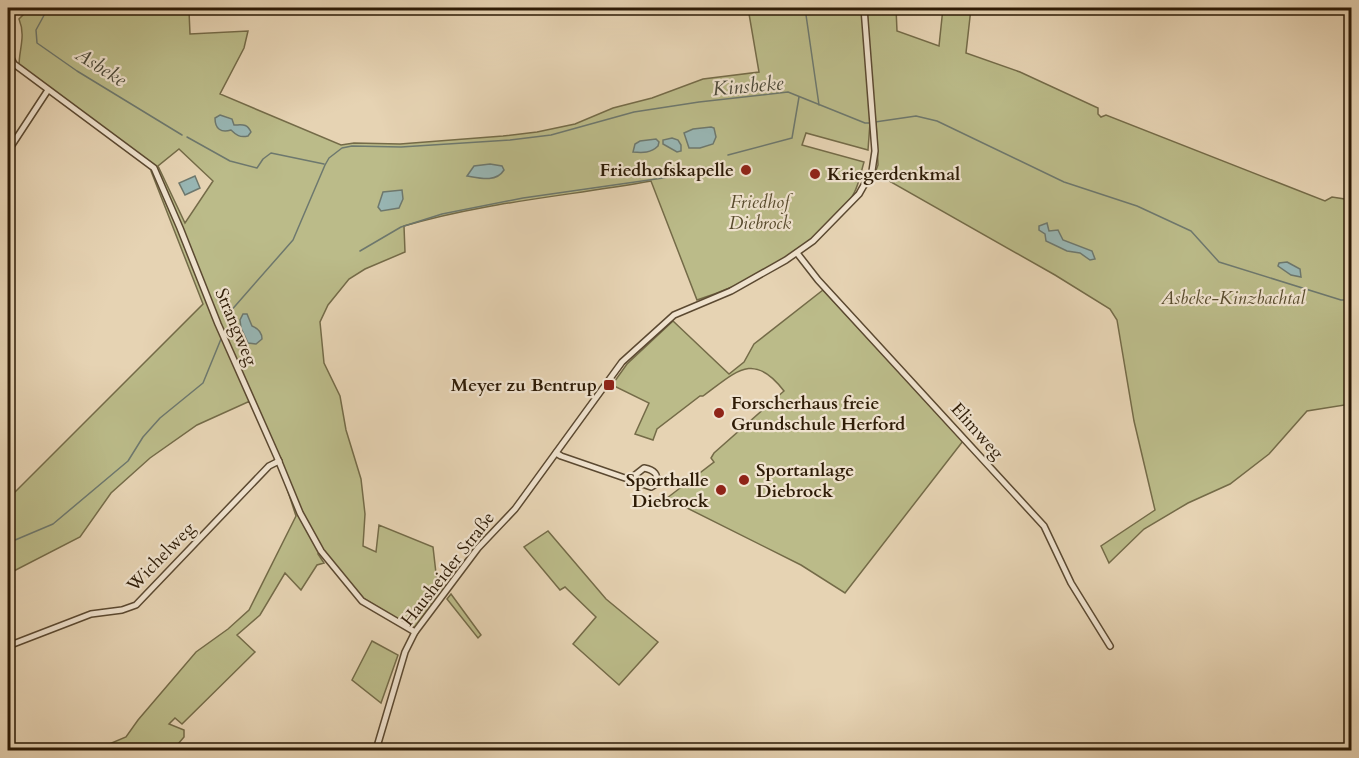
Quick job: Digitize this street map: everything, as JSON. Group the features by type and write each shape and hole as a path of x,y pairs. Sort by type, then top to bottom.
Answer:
{"street":[{"name":"Hausheider Straße","path":"376,750 405,652 415,632 478,548 515,509 622,362 664,323 682,311 731,291 797,253 834,222 863,188 874,163 875,131 864,8"},
{"name":"Strangweg","path":"8,52 14,64 154,168 218,324 300,513 321,551 362,601 415,632"},
{"path":"8,151 48,90"},
{"name":"Elimweg","path":"797,253 818,280 1044,526 1071,583 1110,646"},
{"path":"556,453 651,487 658,479 656,473 644,468 630,479"},
{"name":"Wichelweg","path":"8,646 91,614 122,610 136,605 269,466 279,461"}],"green space":[{"name":"Asbeke-Kinzbachtal","path":"30,8 174,8 174,12 189,11 190,34 248,31 244,48 220,94 341,145 400,144 537,132 575,124 613,108 652,98 703,79 759,72 748,8 862,8 864,24 868,24 867,8 896,8 897,31 939,46 943,8 971,8 966,53 1020,72 1098,108 1098,114 1101,117 1106,115 1325,201 1332,197 1351,200 1352,402 1307,411 1269,454 1230,484 1188,503 1144,529 1109,563 1101,546 1155,510 1134,421 1117,320 1110,309 1055,275 875,173 878,165 876,122 870,123 868,150 806,133 802,145 864,162 850,200 804,245 753,277 697,300 651,181 496,205 404,226 405,252 365,269 349,279 328,305 320,322 324,363 340,396 346,430 361,479 365,514 363,546 376,552 379,525 433,547 437,582 446,588 415,630 363,598 358,592 356,593 321,552 318,554 324,563 317,565 301,590 285,573 260,615 237,635 255,652 182,724 175,718 169,724 184,730 184,737 173,750 95,750 126,737 196,652 228,629 249,610 296,516 278,461 250,401 197,425 150,458 111,493 80,537 8,574 8,499 203,304 151,171 152,167 19,66 22,37 19,19","holes":["179,149 213,181 185,223 158,166"]},
{"path":"823,290 963,441 845,593 801,565 667,498 714,462 711,458 714,453 784,391 773,378 753,368 735,374 700,396 657,429 653,440 635,434 649,403 612,385 627,364 673,321 729,374 744,362 754,344"},
{"path":"548,531 606,599 658,642 619,685 573,644 596,617 565,587 560,590 524,547"},
{"path":"451,594 481,635 478,638 447,599"},
{"path":"372,641 398,655 381,703 352,680"}],"water":[{"path":"220,115 232,119 234,125 246,126 251,132 248,136 243,137 231,130 219,129 215,118"},
{"path":"714,128 716,137 713,144 700,148 689,148 684,133 693,129"},
{"path":"672,138 678,140 681,151 677,152 663,144 663,140"},
{"path":"656,139 659,142 658,146 653,150 633,152 635,144 640,141"},
{"path":"490,164 502,166 504,170 497,177 492,178 467,176 474,166"},
{"path":"195,176 200,188 185,195 179,183"},
{"path":"402,190 403,199 399,208 381,211 378,207 383,192"},
{"path":"1047,223 1049,231 1058,230 1063,240 1092,251 1095,259 1090,260 1080,253 1067,251 1046,241 1045,234 1039,230 1039,226"},
{"path":"1287,262 1300,269 1301,277 1291,275 1278,266 1279,263"},
{"path":"243,314 247,314 252,326 261,334 262,339 256,344 248,343 241,328 240,320"}],"waterway":[{"name":"Asbeke","path":"48,8 36,30 37,43 77,71 182,135"},
{"path":"805,8 819,105"},
{"name":"Kinsbeke","path":"229,313 293,240 325,165 329,158 342,148 352,146 401,147 551,135 634,112 788,92 870,123"},
{"path":"728,155 792,138 799,97"},
{"name":"Kinsbeke","path":"875,122 916,116 937,121 1064,182 1137,206 1191,231 1219,262 1341,300 1352,300"},
{"name":"Asbeke","path":"187,137 230,161 257,168 271,153 324,164"},
{"path":"360,251 401,227 442,214 523,198 663,178 724,164"},
{"path":"8,543 53,524 128,461 143,437 160,418 203,383 221,339"}],"place":[{"name":"Friedhofskapelle","path":"746,170"},
{"name":"Kriegerdenkmal","path":"815,174"},
{"name":"Meyer zu Bentrup","path":"609,385"},
{"name":"Forscherhaus freie Grundschule Herford","path":"719,413"},
{"name":"Sportanlage Diebrock","path":"744,480"},
{"name":"Sporthalle Diebrock","path":"721,490"}],"park label":[{"name":"Friedhof Diebrock","path":"760,212"}]}
